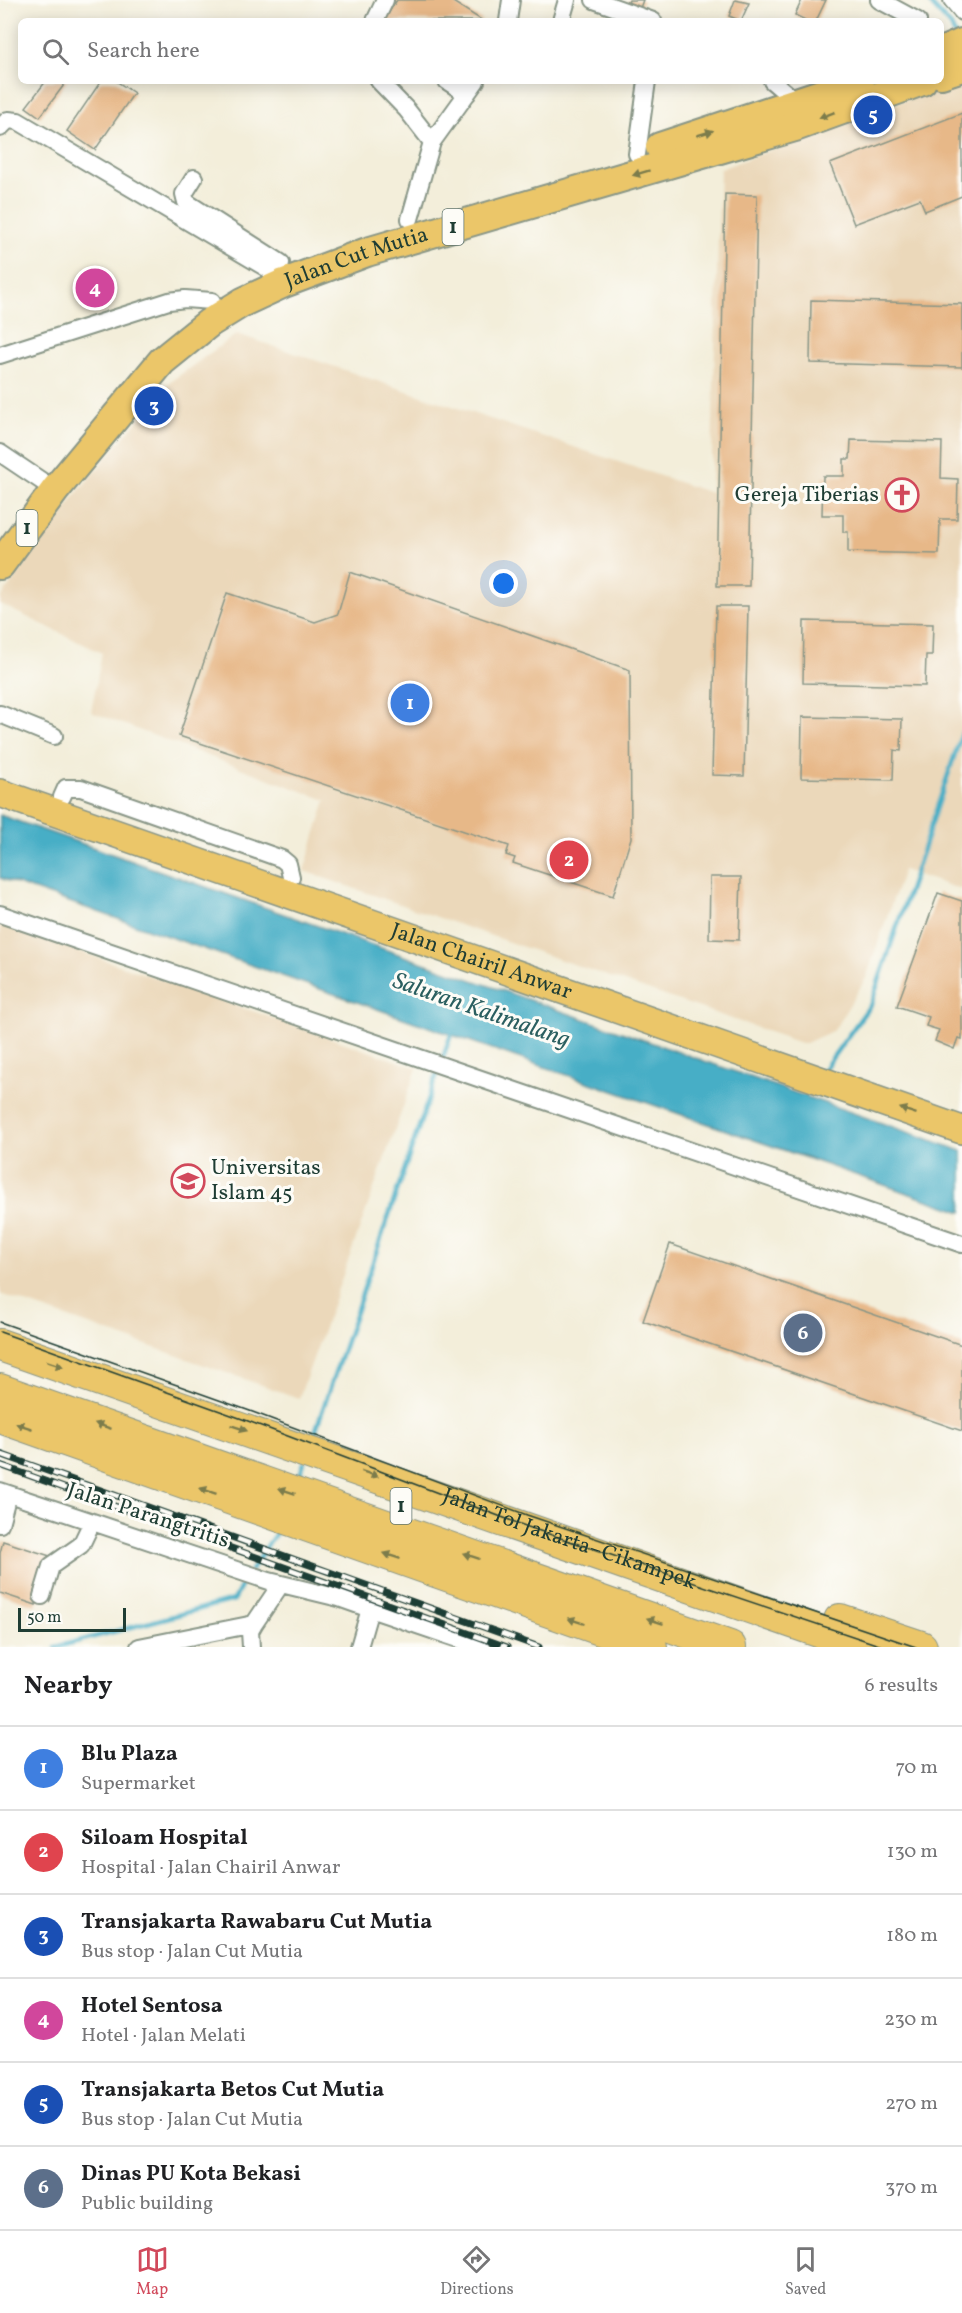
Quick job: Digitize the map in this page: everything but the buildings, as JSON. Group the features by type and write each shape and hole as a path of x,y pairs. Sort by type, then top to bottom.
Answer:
{"highway":[{"name":"Jalan Cut Mutia","path":"0,566 48,486 118,384 171,332 212,301 275,267 410,219 637,154 852,84"},
{"name":"Jalan Cut Mutia","path":"0,538 162,361 208,323 274,288 367,252 795,127 914,84"},
{"name":"Jalan Tol Jakarta–Cikampek","path":"0,1345 864,1647"},
{"name":"1","path":"0,1367 802,1647"},
{"name":"1","path":"0,1390 730,1647"},
{"name":"1","path":"0,1418 651,1647"},
{"path":"637,1568 684,1572 716,1580 921,1647"}],"main road":[{"name":"Jalan Chairil Anwar","path":"0,776 62,797 289,885"},
{"name":"Jalan Chairil Anwar","path":"0,793 289,885 855,1083 962,1110"},
{"name":"Jalan Chairil Anwar","path":"855,1083 962,1130"}],"street":[{"path":"376,18 385,0"},
{"path":"508,18 511,0"},
{"path":"562,18 567,0"},
{"path":"594,0 645,18"},
{"path":"879,0 912,18"},
{"path":"952,0 962,12"},
{"path":"382,84 407,110 432,142"},
{"path":"637,154 647,84"},
{"path":"776,84 798,103"},
{"path":"410,219 432,142 471,87"},
{"path":"0,128 8,120 18,121 275,267"},
{"path":"194,178 184,194 186,202 275,267"},
{"path":"0,355 169,301 185,299 212,301"},
{"path":"0,453 48,486"},
{"path":"0,714 54,736"},
{"path":"0,914 962,1244"},
{"path":"0,1524 4,1492"},
{"name":"Jalan Parangtritis","path":"4,1492 228,1567 370,1609 482,1647"},
{"path":"42,1596 51,1566 81,1545 92,1522"},
{"path":"251,1647 250,1631 275,1582"},
{"path":"359,1647 370,1609"},
{"path":"139,1647 166,1644 254,1624"}],"shaded area":[{"path":"962,79 962,890 903,870 866,978 834,1030 804,1044 304,871 326,800 91,712 102,653 0,604 0,599 79,490 170,382 237,334 711,493 720,169"},
{"name":"Universitas Islam 45","path":"0,924 417,1068 299,1398 0,1294"}],"water":[{"name":"Saluran Kalimalang","path":"0,815 962,1151 962,1212 0,878"}],"waterway":[{"path":"927,0 944,18"},
{"path":"944,18 955,35"},
{"path":"822,1072 871,1004 962,733"},
{"name":"Saluran Kalimalang","path":"442,1060 453,1029"},
{"path":"312,1441 439,1068"},
{"path":"801,1101 812,1086"},
{"path":"297,1483 304,1463"},
{"path":"251,1570 280,1527"},
{"path":"56,1647 234,1600 246,1577"}],"tram line":[{"path":"0,1322 250,1411 527,1515 916,1647"},
{"path":"0,1332 248,1421 528,1527 885,1647"}],"railway":[{"path":"0,1454 539,1647"},
{"path":"0,1465 507,1647"}],"place":[{"name":"Transjakarta Betos Cut Mutia","path":"873,115"},
{"name":"Hotel Sentosa","path":"95,288"},
{"name":"Transjakarta Rawabaru Cut Mutia","path":"154,406"},
{"name":"Gereja Tiberias","path":"902,495"},
{"name":"Blu Plaza","path":"410,703"},
{"name":"Siloam Hospital","path":"569,860"},
{"name":"Universitas Islam 45","path":"188,1181"},
{"name":"Dinas PU Kota Bekasi","path":"803,1333"}]}
